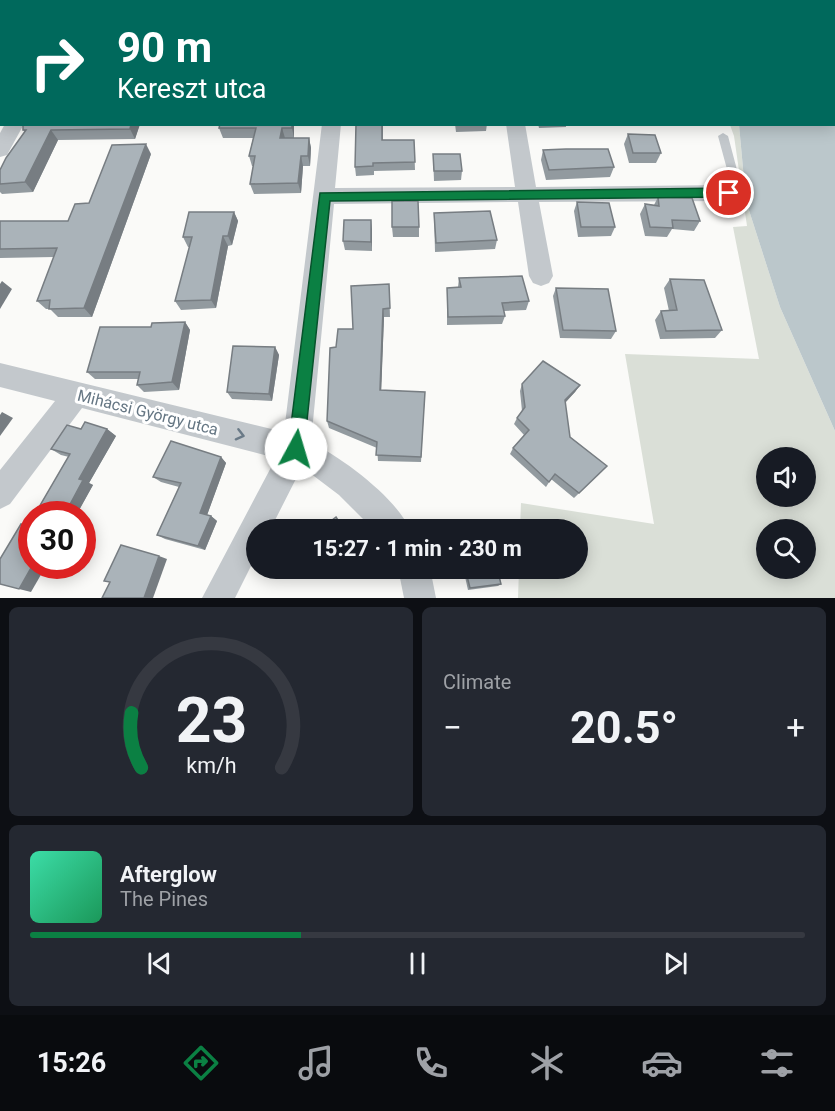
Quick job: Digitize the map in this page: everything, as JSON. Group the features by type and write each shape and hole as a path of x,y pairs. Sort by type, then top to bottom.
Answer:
{"street":[{"path":"0,150 14,126"},
{"path":"218,598 296,449 332,126"},
{"path":"515,126 541,276"},
{"path":"324,196 729,193"},
{"name":"Mihácsi György utca","path":"0,375 296,449 320,460 363,494 385,519"},
{"path":"0,494 77,394"},
{"path":"416,579 420,598"}],"lane":[{"path":"723,136 736,185 729,193"}],"shaded area":[{"path":"730,126 739,126 746,201 780,307 835,431 835,598 518,598 519,579 588,579 588,519 520,519 521,503 654,524 625,354 759,359 733,227 747,226 734,136"},
{"path":"739,126 835,126 835,431 780,307 746,201"}],"building":[{"path":"23,126 131,126 130,129 51,130 25,182 0,184 0,170 26,130 23,130"},
{"path":"220,126 292,126 292,128 282,128 280,138 309,138 308,156 301,156 298,183 250,184 255,156 249,156 256,128 219,128"},
{"path":"356,126 382,126 382,140 414,140 415,162 373,163 373,166 355,167"},
{"path":"628,134 655,135 661,153 633,153"},
{"path":"146,144 84,308 49,309 50,300 37,301 57,248 0,249 0,221 68,221 75,204 89,203 112,145"},
{"path":"608,149 614,167 549,170 543,150"},
{"path":"433,154 460,154 462,171 434,171"},
{"path":"658,197 692,198 700,221 672,220 673,228 650,227 645,204 659,206"},
{"path":"392,201 418,201 419,227 392,227"},
{"path":"577,202 609,203 615,227 581,227"},
{"path":"490,211 497,240 436,243 434,213"},
{"path":"189,212 234,212 228,236 223,236 211,300 175,301 192,237 183,237"},
{"path":"344,220 371,220 371,242 343,241"},
{"path":"522,276 529,301 502,303 505,316 448,317 447,288 461,287 459,278"},
{"path":"670,279 704,280 722,330 666,331 661,311 677,310"},
{"path":"389,284 390,308 383,309 380,390 425,392 421,457 376,455 377,442 327,421 330,348 336,347 338,329 353,329 351,286"},
{"path":"556,288 608,289 616,331 563,330"},
{"path":"185,322 172,382 137,385 140,372 87,372 100,327 151,327 152,323"},
{"path":"233,346 275,347 269,394 227,392"},
{"path":"543,361 580,385 565,400 570,437 607,466 579,493 555,474 549,482 513,448 529,430 517,418 525,407 522,384"},
{"path":"85,422 107,429 79,479 83,480 72,501 43,501 70,454 51,449 67,425 81,429"},
{"path":"171,441 221,457 200,513 211,516 198,546 157,535 181,483 153,477"},
{"path":"18,529 18,579 25,579 19,589 0,584 0,559"},
{"path":"121,545 159,556 144,598 102,598 110,582 104,581"},
{"path":"468,579 500,579 501,584 470,588"}],"route":[{"path":"296,449 324,196 729,193"}]}
